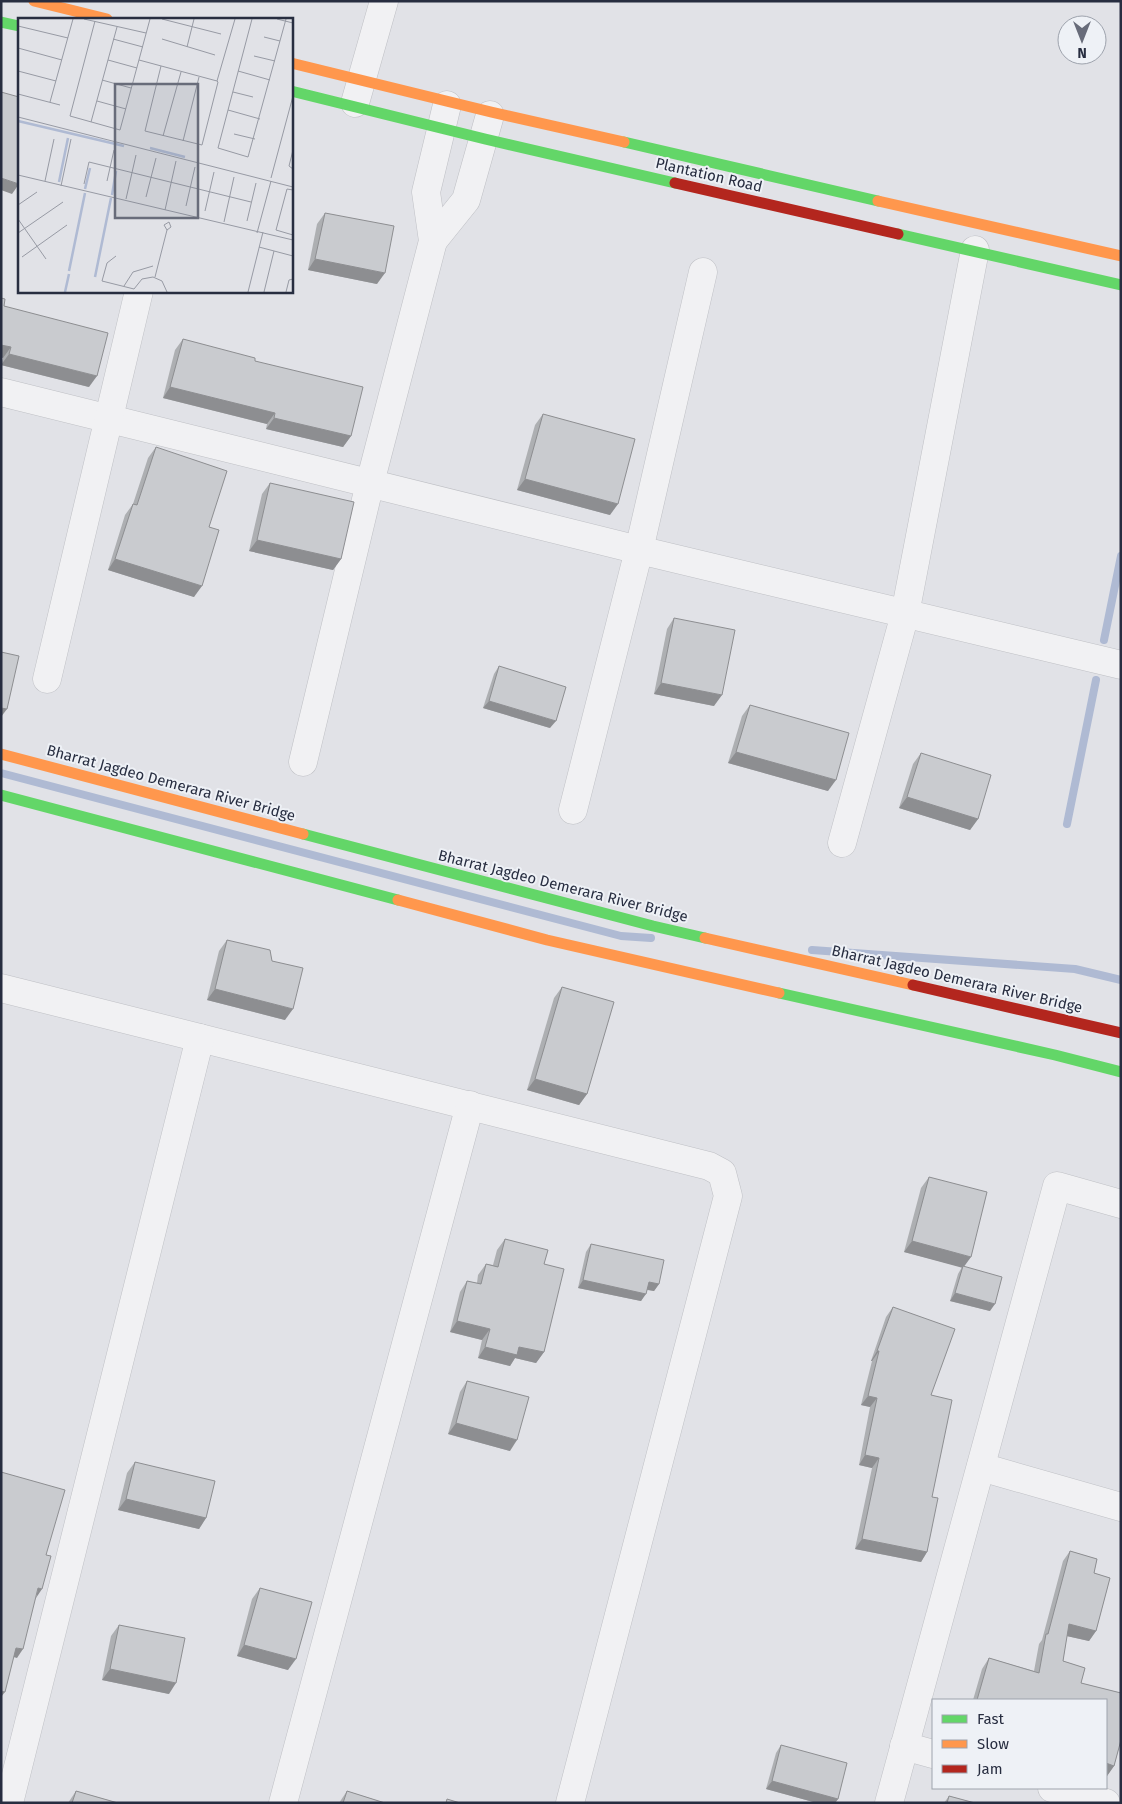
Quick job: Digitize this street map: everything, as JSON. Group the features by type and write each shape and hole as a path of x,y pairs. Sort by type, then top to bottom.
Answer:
{"main road":[{"path":"34,1 103,18"},
{"path":"1,22 18,26"},
{"name":"Plantation Road","path":"292,63 491,112 1121,256"},
{"name":"Plantation Road","path":"292,91 485,139 1121,285"},
{"name":"Bharrat Jagdeo Demerara River Bridge","path":"1,754 652,926 1121,1033"},
{"path":"1,795 547,940 1055,1055 1121,1072"}],"street":[{"path":"354,106 384,1"},
{"path":"303,762 370,483 432,241 426,192 448,101"},
{"path":"432,241 466,200 485,139 491,112"},
{"path":"842,843 905,614 975,250"},
{"path":"572,810 639,550 703,272"},
{"path":"48,679 139,292"},
{"path":"1,392 639,550 1121,665"},
{"path":"1,988 709,1166 722,1173 728,1196 570,1803"},
{"path":"8,1803 200,1038"},
{"path":"283,1803 470,1106"},
{"path":"889,1803 1057,1186 1121,1204"},
{"path":"981,1467 1121,1507"},
{"path":"904,1746 932,1754"},
{"path":"1056,1789 1106,1803"}],"building":[{"path":"1,92 18,97 18,184 1,178"},
{"path":"325,213 394,226 385,273 315,259"},
{"path":"1,298 5,299 4,306 108,333 97,376 9,354 11,347 1,345"},
{"path":"183,339 255,358 255,361 363,387 351,436 274,418 275,413 170,387"},
{"path":"543,414 635,439 618,504 525,479"},
{"path":"156,447 227,471 209,527 219,530 202,586 115,559 133,504 137,505"},
{"path":"270,483 354,502 341,559 257,540"},
{"path":"674,618 735,630 722,695 661,683"},
{"path":"1,652 19,656 7,709 1,708"},
{"path":"499,666 566,687 556,721 489,701"},
{"path":"750,705 849,733 836,780 736,752"},
{"path":"921,753 991,775 978,819 907,797"},
{"path":"227,940 270,950 272,961 303,968 293,1009 215,989"},
{"path":"562,987 614,1002 587,1094 535,1079"},
{"path":"929,1177 987,1192 971,1257 912,1241"},
{"path":"505,1239 548,1250 544,1264 564,1269 544,1352 519,1347 517,1355 485,1347 490,1329 457,1321 467,1281 481,1284 486,1264 498,1267"},
{"path":"591,1244 664,1260 659,1284 649,1282 646,1294 583,1280"},
{"path":"963,1266 1002,1277 995,1304 955,1293"},
{"path":"893,1307 955,1329 931,1395 952,1400 932,1497 938,1498 927,1552 862,1539 879,1458 865,1455 877,1398 868,1396 879,1351 877,1351"},
{"path":"467,1381 529,1397 517,1440 456,1423"},
{"path":"135,1462 215,1481 206,1518 126,1499"},
{"path":"1,1472 65,1490 46,1555 51,1556 42,1589 38,1588 23,1649 16,1648 5,1692 1,1691"},
{"path":"1070,1551 1097,1559 1094,1573 1110,1578 1096,1631 1069,1624 1063,1661 1085,1668 1081,1683 1121,1693 1121,1740 1114,1766 1107,1763 1107,1699 977,1699 989,1658 1039,1673 1046,1634 1048,1634"},
{"path":"260,1588 312,1602 296,1659 244,1645"},
{"path":"119,1625 185,1638 176,1683 110,1669"},
{"path":"781,1745 847,1763 838,1799 772,1781"},
{"path":"76,1791 118,1803 72,1803"},
{"path":"347,1791 385,1803 343,1803"},
{"path":"949,1796 975,1803 947,1803"},
{"path":"447,1799 460,1803 446,1803"}],"waterway":[{"path":"1104,640 1121,556"},
{"path":"1067,824 1096,680"},
{"path":"1,773 621,936 651,938"},
{"path":"812,950 1075,969 1121,980"}],"traffic: fast":[{"path":"1,22 18,26"},
{"path":"292,91 675,183"},
{"path":"624,142 878,201"},
{"path":"898,234 1121,285"},
{"path":"1,795 398,900"},
{"path":"303,834 705,938"},
{"path":"779,993 1055,1055 1121,1072"}],"traffic: slow":[{"path":"34,1 103,18"},
{"path":"292,63 491,112 624,142"},
{"path":"878,201 1121,256"},
{"path":"1,754 303,834"},
{"path":"398,900 547,940 779,993"},
{"path":"705,938 913,985"}],"traffic: jam":[{"path":"675,183 898,234"},
{"path":"913,985 1121,1033"}]}
